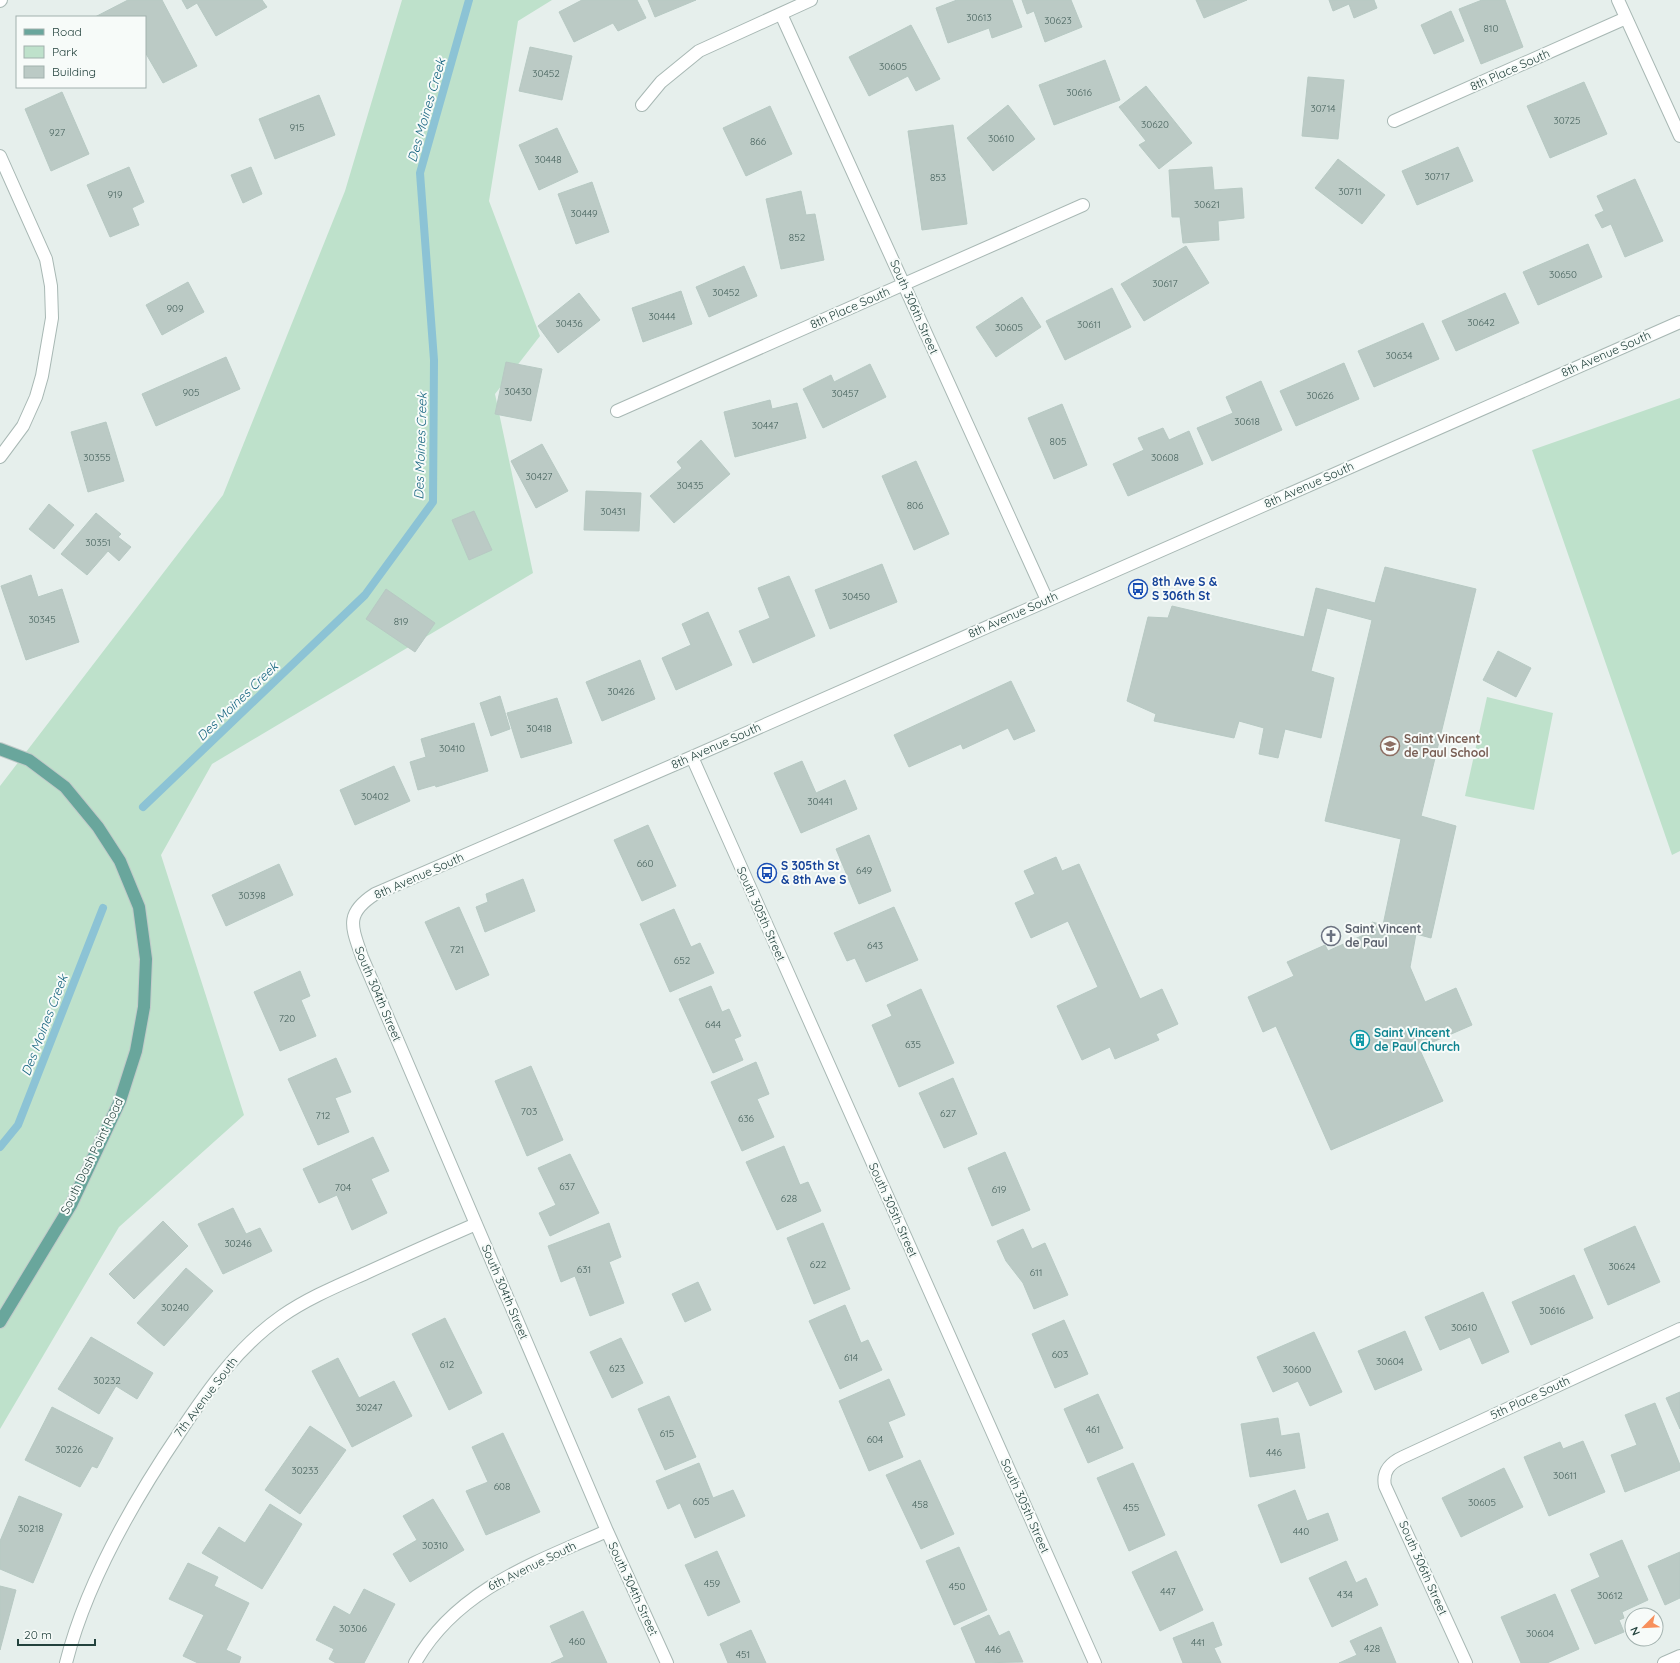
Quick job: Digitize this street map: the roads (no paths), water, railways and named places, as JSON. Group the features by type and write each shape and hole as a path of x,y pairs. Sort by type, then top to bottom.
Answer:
{"main road":[{"name":"South Dash Point Road","path":"0,749 29,760 65,787 98,827 120,861 139,907 146,959 144,1007 138,1043 120,1101 71,1205 0,1322"}],"street":[{"path":"642,105 661,82 699,51 811,0"},
{"path":"1618,0 1680,136"},
{"name":"South 306th Street","path":"781,14 1047,600"},
{"name":"8th Place South","path":"1394,122 1626,18"},
{"path":"0,156 46,259 51,286 52,318 42,376 36,397 23,426 0,458"},
{"name":"8th Place South","path":"617,411 1083,205"},
{"name":"8th Avenue South","path":"352,918 364,901 375,894 692,757 1680,322"},
{"name":"South 305th Street","path":"692,757 1095,1663"},
{"name":"South 304th Street","path":"352,918 356,940 362,957 606,1531 667,1663"},
{"name":"7th Avenue South","path":"66,1663 71,1643 92,1588 125,1520 156,1468 194,1411 220,1374 246,1346 263,1329 315,1296 476,1224"},
{"name":"5th Place South","path":"1385,1472 1392,1463 1403,1456 1680,1329"},
{"name":"South 306th Street","path":"1385,1472 1386,1486 1466,1663"},
{"name":"6th Avenue South","path":"415,1663 430,1640 442,1626 465,1603 483,1590 525,1567 606,1531"},
{"path":"1664,1663 1680,1656"}],"waterway":[{"name":"Des Moines Creek","path":"143,807 365,595 433,502 434,360 420,173 469,0"},
{"name":"Des Moines Creek","path":"0,1147 18,1125 103,908"}],"place":[{"name":"8th Ave S & S 306th St","path":"1138,589"},
{"name":"Saint Vincent de Paul School","path":"1390,746"},
{"name":"S 305th St & 8th Ave S","path":"767,873"},
{"name":"Saint Vincent de Paul","path":"1331,936"},
{"name":"Saint Vincent de Paul Church","path":"1360,1040"}]}
